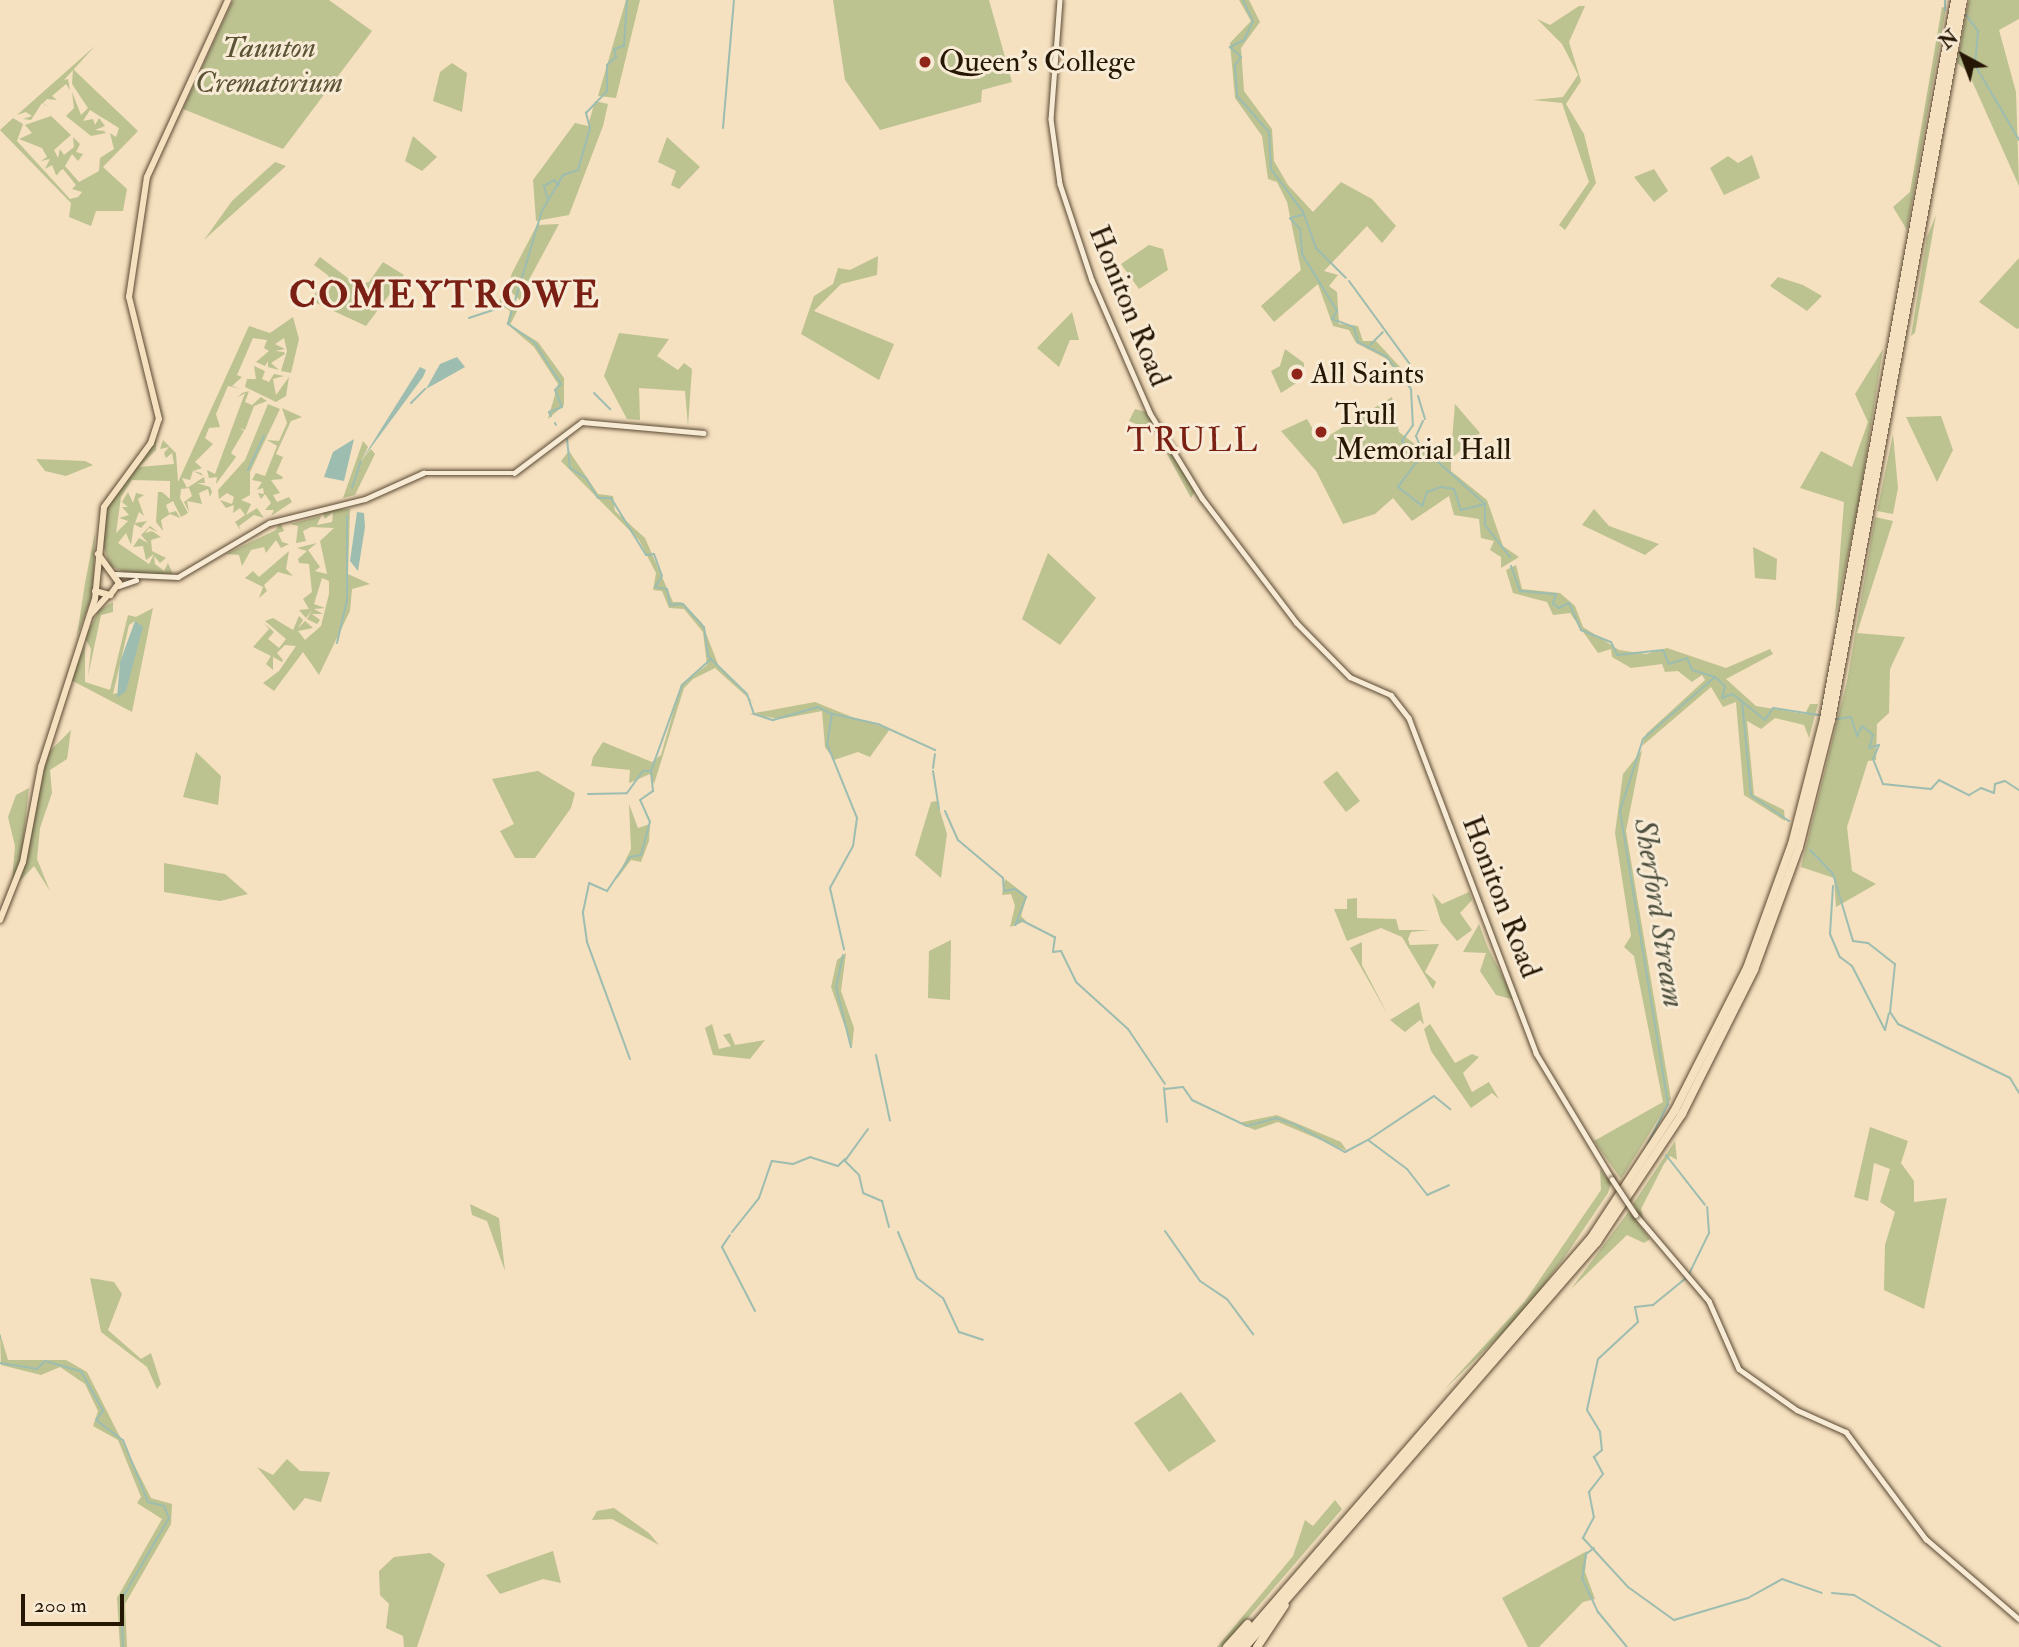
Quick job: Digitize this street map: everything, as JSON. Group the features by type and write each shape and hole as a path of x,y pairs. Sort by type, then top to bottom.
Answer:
{"highway":[{"path":"1227,1647 1277,1594 1591,1238 1675,1110 1747,968 1792,844 1824,719 1955,0"},
{"path":"1245,1647 1308,1570 1597,1242 1682,1114 1754,970 1799,847 1831,720 1963,0"},
{"path":"1257,1647 1308,1570"},
{"path":"1236,1647 1277,1594"}],"main road":[{"path":"0,919 23,862 41,767 95,591 94,578 106,499 151,443 158,402 131,320 131,272 147,177 228,0"},
{"path":"83,625 118,586 112,572 98,554"},
{"path":"94,578 112,572"},
{"path":"95,591 107,596"}],"street":[{"name":"Honiton Road","path":"1060,0 1051,119 1063,195 1150,413 1202,498 1296,622 1350,677 1391,695 1409,718 1536,1053 1636,1215 1709,1301 1739,1370 1797,1410 1846,1432 1926,1539 2019,1619"},
{"path":"118,586 137,579 178,577 269,523 365,499 416,475 517,473 582,422 704,433"},
{"path":"112,572 137,579"}],"green space":[{"name":"Taunton Crematorium","path":"233,0 329,0 372,31 283,149 183,109"},
{"path":"626,0 640,0 616,98 598,96"},
{"name":"Queen's College","path":"833,0 989,0 1012,82 982,90 981,102 880,130 845,80"},
{"path":"1239,0 1249,0 1260,22 1241,48 1244,91 1272,129 1274,161 1288,185 1313,212 1341,182 1372,199 1396,226 1382,243 1367,226 1324,271 1338,275 1329,286 1337,292 1339,324 1358,326 1363,341 1376,341 1401,368 1400,377 1385,358 1356,343 1349,330 1333,326 1318,284 1274,322 1261,306 1301,270 1287,202 1277,182 1268,179 1262,136 1235,98 1230,43 1251,21"},
{"path":"1969,0 2019,0 2019,19 1999,30 2016,92 2019,186 1968,72 1957,63"},
{"path":"1579,6 1585,6 1569,42 1581,81 1566,104 1584,134 1596,183 1565,230 1559,225 1589,182 1562,103 1533,100 1563,97 1578,75 1562,44 1537,19 1550,25"},
{"path":"1942,7 1946,8 1907,230 1893,207 1910,192"},
{"path":"95,46 64,80 68,79 70,90 66,84 52,96 57,100 47,99 43,103 50,108 42,103 31,120 23,119 32,116 26,112 17,115"},
{"path":"452,63 467,73 462,112 433,101 440,72"},
{"path":"73,69 138,131 103,167 127,189 123,211 96,211 91,226 69,217 71,203 0,130 13,118 23,124 17,141 70,199 78,197 82,192 72,189 76,185 63,169 56,175 52,165 45,169 50,159 41,161 47,157 42,148 19,139 32,133 25,125 51,116 71,135 54,150 58,158 60,149 64,155 74,147 73,137 80,144 76,152 83,154 78,161 72,154 65,166 79,182 99,171 100,158 114,149 110,133 116,137 119,128 90,110 83,121 93,119 95,125 99,118 105,126 95,130 106,133 91,136 66,116 74,108 72,92 81,115 88,108 72,84"},
{"path":"595,101 608,104 603,126 569,215 536,221 533,180 575,123 588,126"},
{"path":"413,136 437,157 422,171 405,161"},
{"path":"667,137 700,167 679,189 671,185 676,171 658,162"},
{"path":"1752,155 1760,178 1724,195 1710,168 1728,156 1738,163"},
{"path":"275,162 286,166 204,240 232,201"},
{"path":"1654,169 1668,191 1654,202 1634,177"},
{"path":"1936,215 1915,333 1911,336 1927,237"},
{"path":"559,224 530,278 521,301 507,288 512,273 537,225"},
{"path":"1149,245 1163,249 1168,270 1139,289 1121,264"},
{"path":"878,256 877,275 841,284 814,311 894,344 879,380 801,334 814,296 833,284 838,268 850,270"},
{"path":"320,257 357,285 369,282 383,262 404,275 366,326 310,300 329,276 314,265"},
{"path":"2019,258 2019,328 2017,329 1979,302"},
{"path":"1778,277 1803,285 1822,296 1807,311 1770,286"},
{"path":"502,293 519,307 510,325 538,342 564,378 564,405 548,419 558,384 534,347 507,324 510,311 499,303"},
{"path":"1072,312 1079,340 1070,340 1059,367 1037,348"},
{"path":"293,317 299,339 291,373 281,371 287,351 284,338 275,344 285,349 275,351 285,354 271,363 279,370 268,367 268,361 265,366 256,362 269,351 264,348 267,340 253,338 237,375 242,377 232,386 242,389 228,386 216,414 220,427 209,428 205,438 213,444 195,462 202,468 193,471 190,480 182,478 187,488 204,477 205,483 197,483 210,487 210,497 208,489 199,493 202,504 187,501 189,512 184,502 192,496 189,488 181,489 180,498 188,513 181,517 173,501 166,505 169,513 176,511 180,518 170,514 161,520 163,531 156,522 158,492 170,499 170,481 132,480 121,497 116,533 128,521 119,518 129,515 122,507 128,507 122,502 128,492 133,503 136,493 144,495 138,499 144,516 139,512 135,523 147,521 141,528 134,524 131,545 126,533 118,543 149,564 154,554 146,560 143,546 133,547 139,538 148,543 141,535 150,526 158,532 149,528 145,533 152,531 161,537 151,540 152,551 166,558 160,563 154,556 155,564 164,571 168,563 173,574 129,574 110,566 103,545 107,505 156,438 156,450 139,467 174,464 172,453 166,458 164,453 169,447 160,449 163,440 176,453 178,482 249,326 270,333"},
{"path":"619,333 669,339 657,356 678,370 684,363 692,369 688,426 685,391 639,388 640,420 627,419 604,376"},
{"path":"1285,349 1304,363 1304,378 1281,393 1271,371 1280,366"},
{"path":"1883,349 1859,501 1835,618 1844,502 1800,488 1821,451 1852,467 1868,422 1855,394"},
{"path":"254,366 265,371 262,379 269,382 274,374 284,376 273,379 276,395 289,377 286,396 276,402 245,387 247,379 256,379"},
{"path":"249,391 245,402 252,405 261,397 267,401 254,406 245,430 239,428 244,431 231,453 236,457 216,484 217,477 209,478 207,470 215,474 245,393 237,398 242,393"},
{"path":"1392,397 1399,432 1429,455 1451,452 1455,404 1480,433 1451,459 1451,471 1487,500 1503,546 1519,557 1501,568 1501,557 1490,550 1494,541 1481,538 1479,519 1454,515 1449,496 1412,521 1393,498 1375,514 1343,524 1316,471 1281,431 1307,419 1320,441"},
{"path":"268,404 280,409 250,472 250,495 241,500 251,504 246,515 257,508 264,518 254,515 239,526 241,531 235,522 245,515 240,508 233,513 234,505 226,508 220,500 232,504 234,497 227,493 219,499 218,490 245,460"},
{"path":"282,408 302,417 291,421 276,454 283,457 276,473 283,477 271,480 280,493 273,495 277,502 289,497 292,502 271,516 274,510 265,510 271,503 265,494 261,499 258,493 264,494 263,488 257,490 262,482 252,480 256,473 265,476 277,446 267,440 279,441 287,423"},
{"path":"1135,409 1146,412 1195,491 1191,498 1155,432 1129,421"},
{"path":"1941,416 1953,450 1937,482 1906,417"},
{"path":"1893,434 1898,488 1893,514 1877,511"},
{"path":"363,441 368,447 361,461 371,449 375,454 355,495 343,498"},
{"path":"569,451 598,494 613,496 615,511 645,538 673,602 681,602 702,623 719,667 755,704 715,668 693,679 684,688 654,784 650,774 629,783 630,770 591,766 593,757 603,742 652,762 661,755 681,685 707,665 703,632 684,609 669,608 662,591 653,590 656,573 639,540 561,461"},
{"path":"36,459 85,461 93,465 66,476 45,471"},
{"path":"350,509 348,574 370,584 352,589 350,611 319,675 303,652 274,691 263,683 279,671 296,646 285,645 277,653 282,662 273,657 273,670 266,664 271,656 253,647 269,629 264,623 274,632 268,639 279,648 286,639 265,621 273,618 293,630 299,616 303,620 298,628 305,621 313,628 298,631 305,640 321,626 329,594 329,581 322,578 314,604 325,608 314,609 323,614 312,614 320,620 317,624 307,619 312,610 306,618 299,610 309,609 303,599 312,592 309,564 299,563 298,559 307,551 297,548 317,543 308,550 320,567 315,571 327,574 320,541 334,528 311,527 303,531 306,541 296,543 298,526 290,524 321,516 317,525 332,522 333,512 325,519 322,510"},
{"path":"1594,509 1609,526 1659,544 1645,555 1582,525"},
{"path":"1875,517 1893,521 1857,633 1905,637 1890,669 1889,713 1877,724 1876,760 1868,761 1847,827 1852,871 1876,884 1836,907 1834,878 1801,867 1847,681"},
{"path":"280,522 284,531 278,533 282,542 289,544 281,548 276,540 266,553 264,547 251,550 242,566 239,555 226,554 276,530"},
{"path":"95,532 93,594 77,636 85,583"},
{"path":"1753,547 1777,559 1776,580 1755,578"},
{"path":"289,551 286,569 293,576 278,572 264,585 267,591 259,598 263,587 245,578 253,571 259,577"},
{"path":"1048,553 1096,598 1060,645 1022,619"},
{"path":"1516,565 1522,589 1560,593 1575,606 1583,627 1619,650 1646,654 1667,648 1726,668 1770,649 1773,654 1726,679 1756,706 1805,714 1810,704 1818,704 1809,738 1804,725 1775,718 1761,729 1747,721 1754,795 1784,810 1785,821 1744,795 1736,702 1723,707 1711,687 1642,746 1646,734 1705,680 1702,675 1692,682 1678,671 1665,672 1662,664 1631,668 1612,657 1611,649 1598,653 1570,613 1553,615 1547,602 1513,593 1506,570"},
{"path":"113,602 113,612 101,615 88,676 91,649 85,638 99,610"},
{"path":"153,608 132,712 71,680 85,645 85,682 110,690 128,615 136,617","holes":["135,621 126,691 113,694 129,625"]},
{"path":"815,702 890,729 870,757 858,752 834,760 825,747 822,711 780,719 749,714"},
{"path":"71,730 67,759 50,770 52,793 40,828 37,859 50,891 34,866 20,881 48,753"},
{"path":"1642,750 1626,831 1671,1099 1621,1179 1594,1141 1663,1102 1634,956 1624,947 1631,936 1615,833 1623,774"},
{"path":"196,752 221,776 218,805 183,797"},
{"path":"538,771 575,793 571,808 535,858 515,858 500,831 514,824 492,779"},
{"path":"1337,771 1360,801 1346,812 1323,782"},
{"path":"29,788 21,861 12,882 15,846 8,817 16,795"},
{"path":"937,801 947,834 941,878 915,855 931,802"},
{"path":"629,804 638,828 650,824 649,841 641,862 631,860 616,880 631,849"},
{"path":"164,863 225,874 248,894 220,901 164,892"},
{"path":"1005,879 1027,896 1021,916 1026,921 1010,927 1015,906 1011,894 1002,895"},
{"path":"1469,892 1472,900 1460,913 1472,930 1457,941 1441,922 1432,893 1442,904"},
{"path":"1357,898 1357,918 1396,919 1399,930 1430,930 1411,932 1408,939 1410,945 1439,944 1425,972 1436,982 1433,989 1402,937 1381,928 1347,941 1334,909 1347,909 1347,899"},
{"path":"1479,924 1488,948 1515,1000 1496,995 1480,971 1486,953 1463,952"},
{"path":"951,940 950,1000 928,998 929,951"},
{"path":"1362,942 1362,965 1388,1015 1350,948"},
{"path":"846,953 841,991 854,1028 852,1047 831,987 837,960"},
{"path":"1419,1002 1424,1025 1420,1020 1405,1032 1390,1020"},
{"path":"712,1024 719,1049 731,1046 723,1035 730,1033 735,1045 765,1040 750,1059 713,1055 705,1028"},
{"path":"1430,1024 1455,1063 1472,1054 1479,1057 1463,1073 1472,1092 1489,1082 1499,1099 1492,1093 1471,1108 1431,1051 1424,1029"},
{"path":"1277,1115 1341,1142 1347,1151 1278,1122 1255,1130 1238,1123"},
{"path":"1870,1127 1908,1141 1901,1163 1914,1181 1914,1202 1947,1198 1924,1309 1884,1290 1885,1245 1895,1212 1880,1202 1890,1169 1874,1163 1868,1201 1854,1197"},
{"path":"1675,1141 1677,1160 1670,1156 1664,1164 1641,1209 1645,1223 1633,1204"},
{"path":"1600,1169 1611,1183 1608,1193 1562,1261 1521,1315 1443,1391 1525,1301 1601,1190"},
{"path":"470,1204 499,1218 505,1271 487,1221 472,1215"},
{"path":"1629,1211 1650,1239 1644,1243 1627,1235 1571,1289"},
{"path":"90,1278 114,1282 122,1294 108,1330 141,1359 151,1353 161,1384 157,1389 147,1367 101,1332"},
{"path":"0,1333 8,1360 66,1360 87,1372 151,1498 172,1504 171,1524 125,1604 127,1647 120,1647 117,1598 162,1519 137,1503 141,1497 118,1440 93,1426 98,1411 85,1384 60,1367 41,1375 1,1365"},
{"path":"1181,1392 1216,1441 1169,1472 1134,1423"},
{"path":"287,1459 300,1471 330,1472 321,1502 305,1498 294,1511 257,1467 273,1475"},
{"path":"1335,1500 1342,1509 1223,1647 1217,1647 1293,1556 1305,1520 1313,1526"},
{"path":"614,1508 649,1533 659,1545 612,1519 592,1520 597,1511"},
{"path":"553,1551 561,1583 543,1579 500,1594 486,1575"},
{"path":"1587,1551 1585,1572 1595,1599 1583,1602 1539,1647 1528,1647 1502,1598"},
{"path":"430,1553 445,1564 417,1647 404,1647 403,1636 386,1628 389,1604 380,1595 379,1571 394,1557"}],"shaded area":[{"path":"457,357 465,367 426,389 440,364"},
{"path":"420,367 426,370 423,377 361,461"},
{"path":"354,439 344,481 324,477 333,452"},
{"path":"357,512 364,513 365,527 358,571 350,561"},
{"path":"135,621 143,627 126,691 117,698 120,662"}],"waterway":[{"path":"551,416 549,412 562,407 555,390 561,384 534,342 508,324 542,211 563,175 578,170 590,128 586,113 607,91 607,65 616,57 614,49 624,46 627,0"},
{"path":"723,128 734,0"},
{"name":"Sherford Stream","path":"1243,0 1253,21 1244,40 1230,47 1241,57 1235,65 1237,96 1269,132 1271,169 1303,212 1316,248 1346,278"},
{"path":"1945,0 1945,10"},
{"path":"1966,15 1978,31 1975,65 2019,140"},
{"path":"548,200 544,186 554,180 559,185"},
{"name":"Sherford Stream","path":"1302,215 1290,218 1300,229 1302,254 1337,311 1332,319 1354,327 1358,342 1386,356 1411,389 1413,425 1402,441 1419,459 1398,487 1422,506 1427,492 1441,487 1454,489 1461,510 1485,504 1485,525 1510,557"},
{"path":"1349,281 1409,363"},
{"path":"469,318 511,304"},
{"path":"1370,345 1383,332"},
{"path":"411,403 425,389"},
{"path":"594,393 610,409"},
{"path":"1418,396 1425,419"},
{"path":"1423,421 1416,436 1420,446 1484,503"},
{"path":"248,470 264,435"},
{"path":"567,439 570,468 586,478 598,498 611,498 646,555 654,554 662,576 655,587 667,589 670,605 683,604 704,627 708,656 747,694 754,714 773,720 818,707 832,714 827,744 857,818 853,846 830,888 844,949"},
{"path":"352,488 361,461"},
{"path":"337,643 347,600 347,516"},
{"name":"Sherford Stream","path":"1511,566 1520,591 1556,594 1553,604 1559,608 1569,603 1581,630 1611,642 1617,655 1663,650 1669,664 1687,658 1692,670 1715,677 1643,739 1620,811 1668,1104 1648,1143"},
{"path":"588,794 627,793 643,771 651,771 682,685 711,659"},
{"path":"1715,677 1725,686 1722,698 1732,694 1742,701 1751,795 1789,821"},
{"path":"1744,703 1765,720 1773,708 1818,715"},
{"path":"833,714 878,724 935,750"},
{"path":"1837,719 1851,717 1857,736 1862,726 1873,735 1869,748 1879,745 1873,759 1883,784 1931,789 1939,780 1969,795 1981,788 1994,793 1995,784 2005,781 2019,790"},
{"path":"933,768 935,754"},
{"path":"630,1059 587,942 583,912 589,883 607,891 630,857 641,855 650,822 640,800 653,791 651,771"},
{"path":"933,771 939,809"},
{"path":"945,811 958,840 1003,878 1004,891 1015,889 1026,897 1015,925 1021,920 1055,937 1053,952 1061,951 1076,982 1128,1029 1165,1084"},
{"path":"1810,850 1833,874 1853,941 1868,943 1895,964 1890,1012 1898,1024 2010,1078 2019,1093"},
{"path":"1833,886 1830,934 1840,957 1852,966 1885,1030 1889,1013"},
{"path":"843,955 836,987 851,1047"},
{"path":"876,1055 890,1121"},
{"path":"1165,1089 1183,1087 1192,1100 1247,1126 1276,1118 1296,1125 1345,1152 1368,1140 1407,1169 1427,1195 1449,1185"},
{"path":"1164,1088 1167,1122"},
{"path":"1368,1140 1434,1096 1450,1109"},
{"path":"868,1129 845,1161 859,1175 863,1193 882,1201 889,1227"},
{"name":"Sherford Stream","path":"1666,1155 1705,1205"},
{"path":"732,1232 759,1198 772,1161 793,1164 810,1157 838,1166 845,1159"},
{"name":"Sherford Stream","path":"1689,1274 1709,1233 1707,1207"},
{"path":"1165,1231 1200,1281 1227,1299 1253,1334"},
{"path":"898,1232 917,1278 943,1298 959,1332 983,1340"},
{"path":"730,1235 722,1247 755,1311"},
{"path":"1686,1278 1653,1305 1635,1307 1638,1322 1598,1359 1587,1410 1600,1432 1602,1450 1594,1457 1603,1474 1589,1492 1594,1517 1583,1538 1628,1587 1674,1620 1748,1598 1782,1579 1822,1593"},
{"path":"0,1363 37,1369 45,1361 81,1371 103,1411 96,1420 123,1440 148,1502 164,1506 169,1518 121,1600 123,1647"},
{"path":"1594,1548 1586,1554 1582,1578 1598,1612 1627,1647"},
{"path":"1832,1593 1854,1595 1941,1647"}],"place":[{"name":"Queen's College","path":"925,62"},
{"name":"All Saints","path":"1297,374"},
{"name":"Trull Memorial Hall","path":"1321,432"}],"district":[{"name":"COMEYTROWE","path":"445,296"},
{"name":"TRULL","path":"1193,441"}]}
